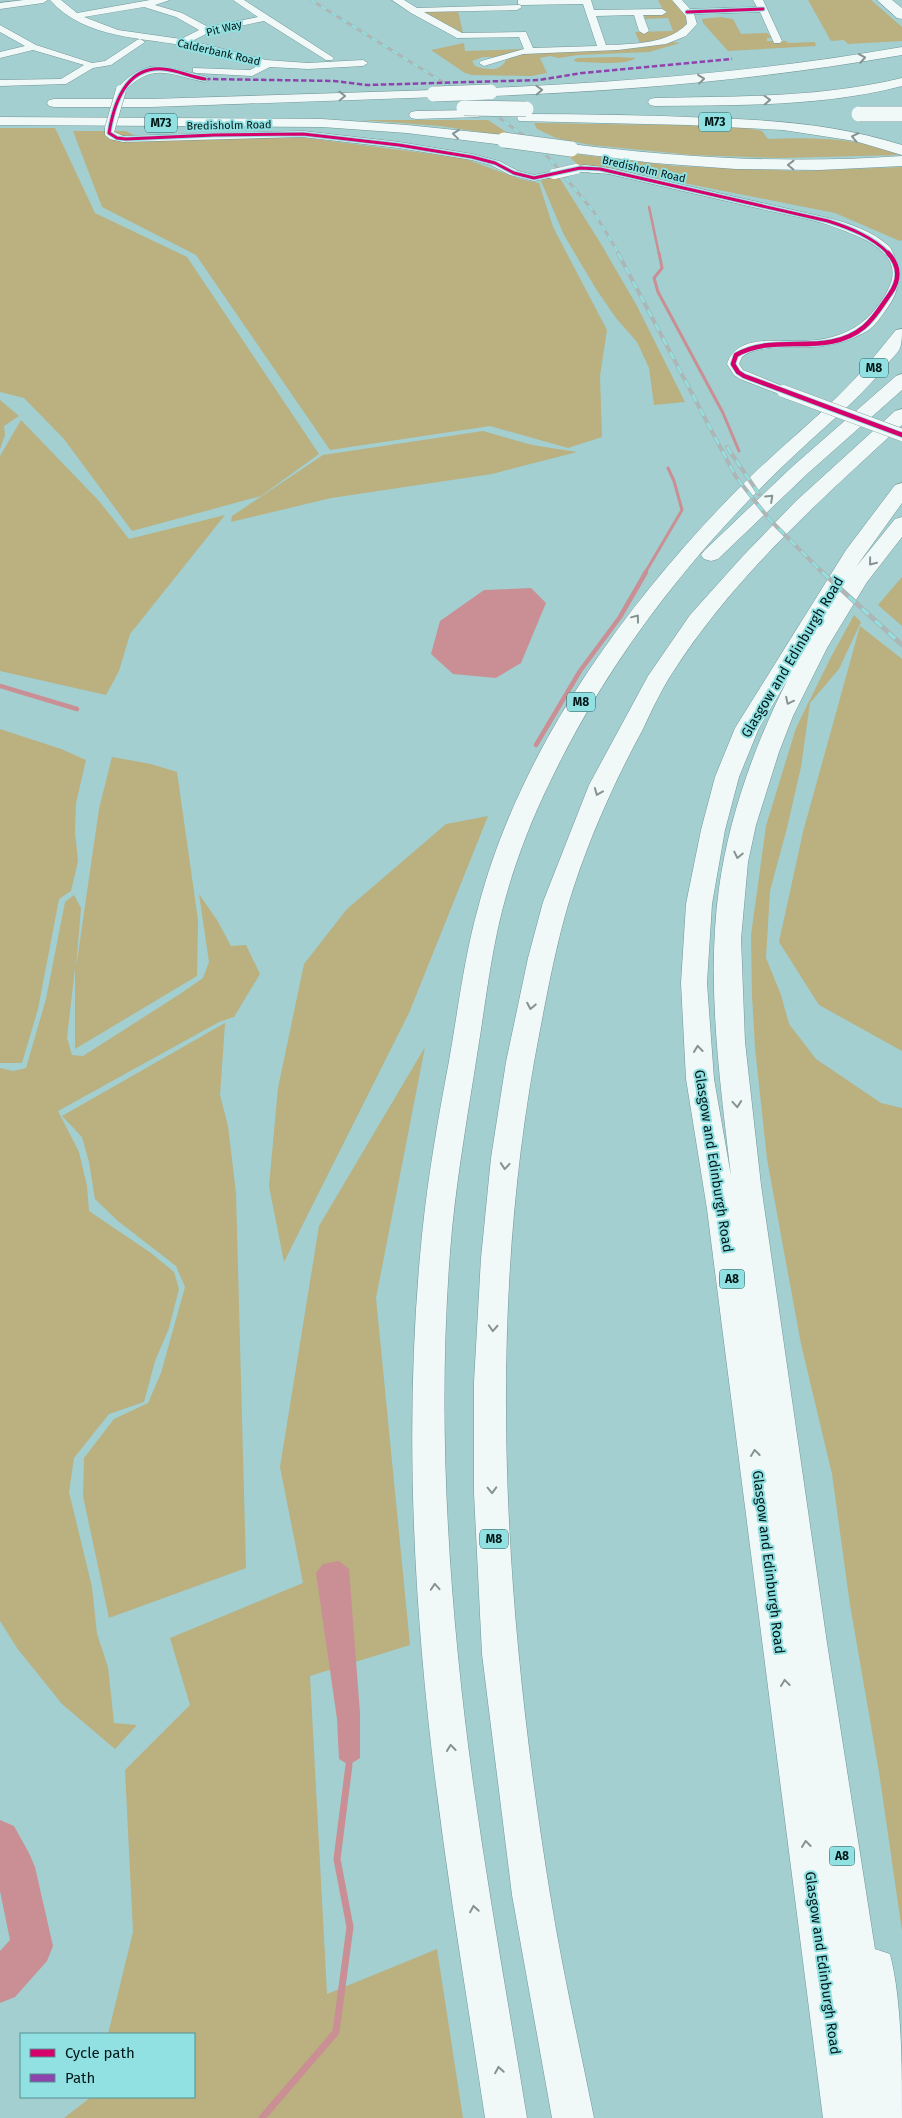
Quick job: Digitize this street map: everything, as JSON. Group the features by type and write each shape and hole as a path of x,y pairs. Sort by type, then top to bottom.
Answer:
{"highway":[{"path":"884,0 902,15"},
{"path":"898,0 902,3"},
{"path":"43,103 151,103 611,87 685,81 798,68 902,51"},
{"path":"902,84 890,96 883,114 890,132 902,143"},
{"name":"M73","path":"642,103 819,97 861,92 902,84"},
{"path":"0,109 293,98"},
{"name":"M73","path":"524,112 586,104"},
{"name":"M73","path":"0,109 472,113"},
{"name":"M73","path":"524,112 851,117 902,121"},
{"name":"M73","path":"524,112 772,125 840,134 873,141 899,158"},
{"name":"M73","path":"0,115 125,117 524,112 820,112"},
{"name":"M73","path":"851,117 902,114"},
{"name":"M73","path":"0,121 322,122 407,129 571,149 710,163 802,165 899,158"},
{"name":"M8","path":"458,1082 498,928 513,882 551,785 606,686 715,538 761,486 845,400 902,334"},
{"name":"M8","path":"674,595 723,542 800,470 902,380"},
{"name":"M8","path":"506,2118 454,1781 440,1657 431,1531 429,1433 432,1288 440,1200 458,1082 486,926 500,877 538,781 574,712 596,675 630,626 742,494 845,400"},
{"name":"M8","path":"573,2118 531,1895 500,1654 492,1493 490,1382 496,1258 505,1158 527,1028 541,958 556,902 593,803 613,761 659,676 698,620 749,561 803,505 902,416"},
{"name":"M8","path":"613,761 669,678 737,592 809,516 902,435"},
{"name":"Glasgow and Edinburgh Road","path":"844,2118 726,1239 700,1079 694,983 699,904 713,830 727,777 748,728 856,550 902,489"},
{"name":"Glasgow and Edinburgh Road","path":"882,2118 890,2076 810,1645 739,1125 727,984 729,914 736,864 747,814 761,765 778,725 826,632 857,580 902,523"},
{"path":"812,1889 828,2118"}],"street":[{"path":"0,6 12,2 44,0"},
{"name":"Calderbank Road","path":"55,0 87,23 111,31 145,38 183,42 252,61 304,66 348,67 363,63"},
{"path":"101,0 110,9"},
{"path":"75,16 142,2 165,0"},
{"path":"238,0 329,58"},
{"path":"398,0 460,36 520,14 587,1 602,48"},
{"path":"484,63 531,50 651,45 681,36 687,32 692,24 692,20 677,0"},
{"path":"758,0 776,41"},
{"path":"142,2 179,15 198,27 207,30"},
{"path":"414,11 424,9 520,14"},
{"path":"687,12 763,9"},
{"path":"591,13 662,12"},
{"path":"638,13 644,31"},
{"path":"520,14 528,48 531,50"},
{"name":"Pit Way","path":"183,42 207,30 265,18"},
{"path":"0,28 33,47 87,63 90,66"},
{"path":"0,83 63,82 90,66 108,63 140,42"},
{"path":"0,56 33,47"},
{"path":"300,53 316,50"},
{"path":"212,71 220,61"},
{"path":"196,70 252,73 269,63"},
{"name":"Bredisholm Road","path":"205,79 163,69 149,69 127,82 121,90 109,133 114,137 126,140 214,134 303,134 399,145 472,158 495,163 514,173 534,178 585,168 609,170 828,221 859,232 881,245 890,253 898,268 897,284 870,323 864,328 833,341 800,345 753,347 736,355 733,364 738,372 744,376 902,435"}],"shaded area":[{"path":"658,0 672,0 686,16 686,26 680,32 670,36 640,43 635,32 673,31 668,18 645,19 645,15 659,15 663,10"},
{"path":"808,0 871,0 902,27 902,41 848,44 844,40 831,41"},
{"path":"458,11 463,33 423,12 424,12"},
{"path":"720,17 733,19 741,34 767,33 772,38 767,38 767,41 786,41 788,43 815,42 816,46 728,51 703,23 702,19"},
{"path":"672,42 680,43 649,52 540,58 547,73 531,76 472,75 465,73 431,50 464,43 465,51 523,49 472,61 475,66 493,69 501,67 506,60 530,52 638,48"},
{"path":"578,58 636,58 616,63 577,62 573,60"},
{"path":"361,120 488,120 514,137 440,126"},
{"path":"534,123 737,126 762,131 768,139 818,138 852,142 885,149 899,155 780,158 692,155 591,145 556,138 537,129"},
{"path":"0,128 55,128 95,213 187,257 319,454 261,496 132,531 64,439 24,398 0,392"},
{"path":"73,131 126,131 144,140 211,136 307,138 463,158 520,179 539,183 553,227 607,330 600,376 602,437 568,448 490,426 330,450 196,255 102,207"},
{"path":"566,153 675,166 797,171 902,167 902,240 900,241 835,213 608,168 578,165"},
{"path":"547,177 559,177 601,244 637,306 685,402 654,405 649,368 637,342 616,318 596,289 564,235 541,181"},
{"path":"0,400 19,416 4,426 5,435 0,449"},
{"path":"21,420 99,501 129,539 225,515 130,634 119,671 106,695 0,671 0,456"},
{"path":"483,431 532,445 577,452 492,474 331,498 231,522 232,516 323,455"},
{"path":"902,577 902,626 878,605"},
{"path":"531,588 546,603 521,663 496,678 453,674 431,654 440,621 484,590"},
{"path":"854,615 861,622 839,669 810,703 801,767 770,891 766,958 781,995 789,1024 816,1059 881,1103 902,1108 902,1931 879,1772 850,1605 832,1474 801,1344 767,1159 755,1048 752,995 751,935 766,826 796,728"},
{"path":"860,626 902,659 902,1051 819,1005 779,942 803,832"},
{"path":"0,729 61,749 86,760 76,803 75,832 78,861 71,891 59,899 38,1009 22,1063 0,1063"},
{"path":"112,757 151,764 177,772 198,920 197,976 75,1049 75,968 67,1038 72,1055 83,1056 203,978 209,962 199,894 217,920 231,946 246,945 260,974 234,1017 219,1022 58,1111 79,1152 87,1186 89,1211 151,1253 174,1272 179,1289 169,1328 155,1361 144,1402 109,1414 74,1458 69,1492 92,1587 97,1634 108,1667 114,1723 137,1725 115,1749 62,1704 17,1648 0,1621 0,1068 13,1071 26,1068 46,999 65,902 74,895 81,908 76,968 99,809"},
{"path":"488,816 409,1013 284,1262 269,1186 278,1088 304,964 347,909 446,824"},
{"path":"225,1023 220,1095 228,1126 236,1193 246,1568 109,1618 83,1496 84,1458 114,1419 148,1403 161,1373 185,1287 176,1266 118,1221 95,1199 89,1162 82,1137 62,1116"},
{"path":"425,1047 376,1298 410,1645 310,1676 327,1994 437,1949 463,2118 64,2118 90,2098 195,2098 195,2033 108,2033 133,1932 125,1770 190,1705 170,1638 303,1583 280,1467 319,1226"},
{"path":"339,1561 349,1569 360,1713 360,1758 349,1765 339,1759 337,1719 316,1573 323,1564"}],"waterway":[{"path":"649,207 659,254"},
{"path":"659,253 662,268 654,278 658,292 723,413 739,451"},
{"path":"645,573 682,510 674,481 668,468"},
{"path":"536,745 580,671 620,617 646,572"},
{"path":"0,686 77,709"},
{"path":"262,2118 336,2032 350,1927 337,1859 349,1765"},
{"path":"0,1840 15,1867 32,1946 0,1982"}],"railway":[{"path":"311,0 494,114 524,136 550,159 594,212 619,254"},
{"path":"618,253 736,477 770,520 822,572"},
{"path":"727,447 759,494"},
{"path":"822,572 902,645"}],"marked path":[{"path":"205,79 334,81 367,85 539,80 582,73 732,59"}],"cycle path":[{"path":"687,12 763,9"},
{"path":"205,79 163,69 150,69 140,73 131,79 118,99 109,133 117,138 126,139 214,135 303,134 399,145 472,157 495,163 514,173 534,178 580,168 600,169 828,221 861,234 884,248 892,257 897,268 898,279 876,315 867,325 857,333 830,342 748,348 736,355 733,364 738,372 744,376 902,435"}]}
